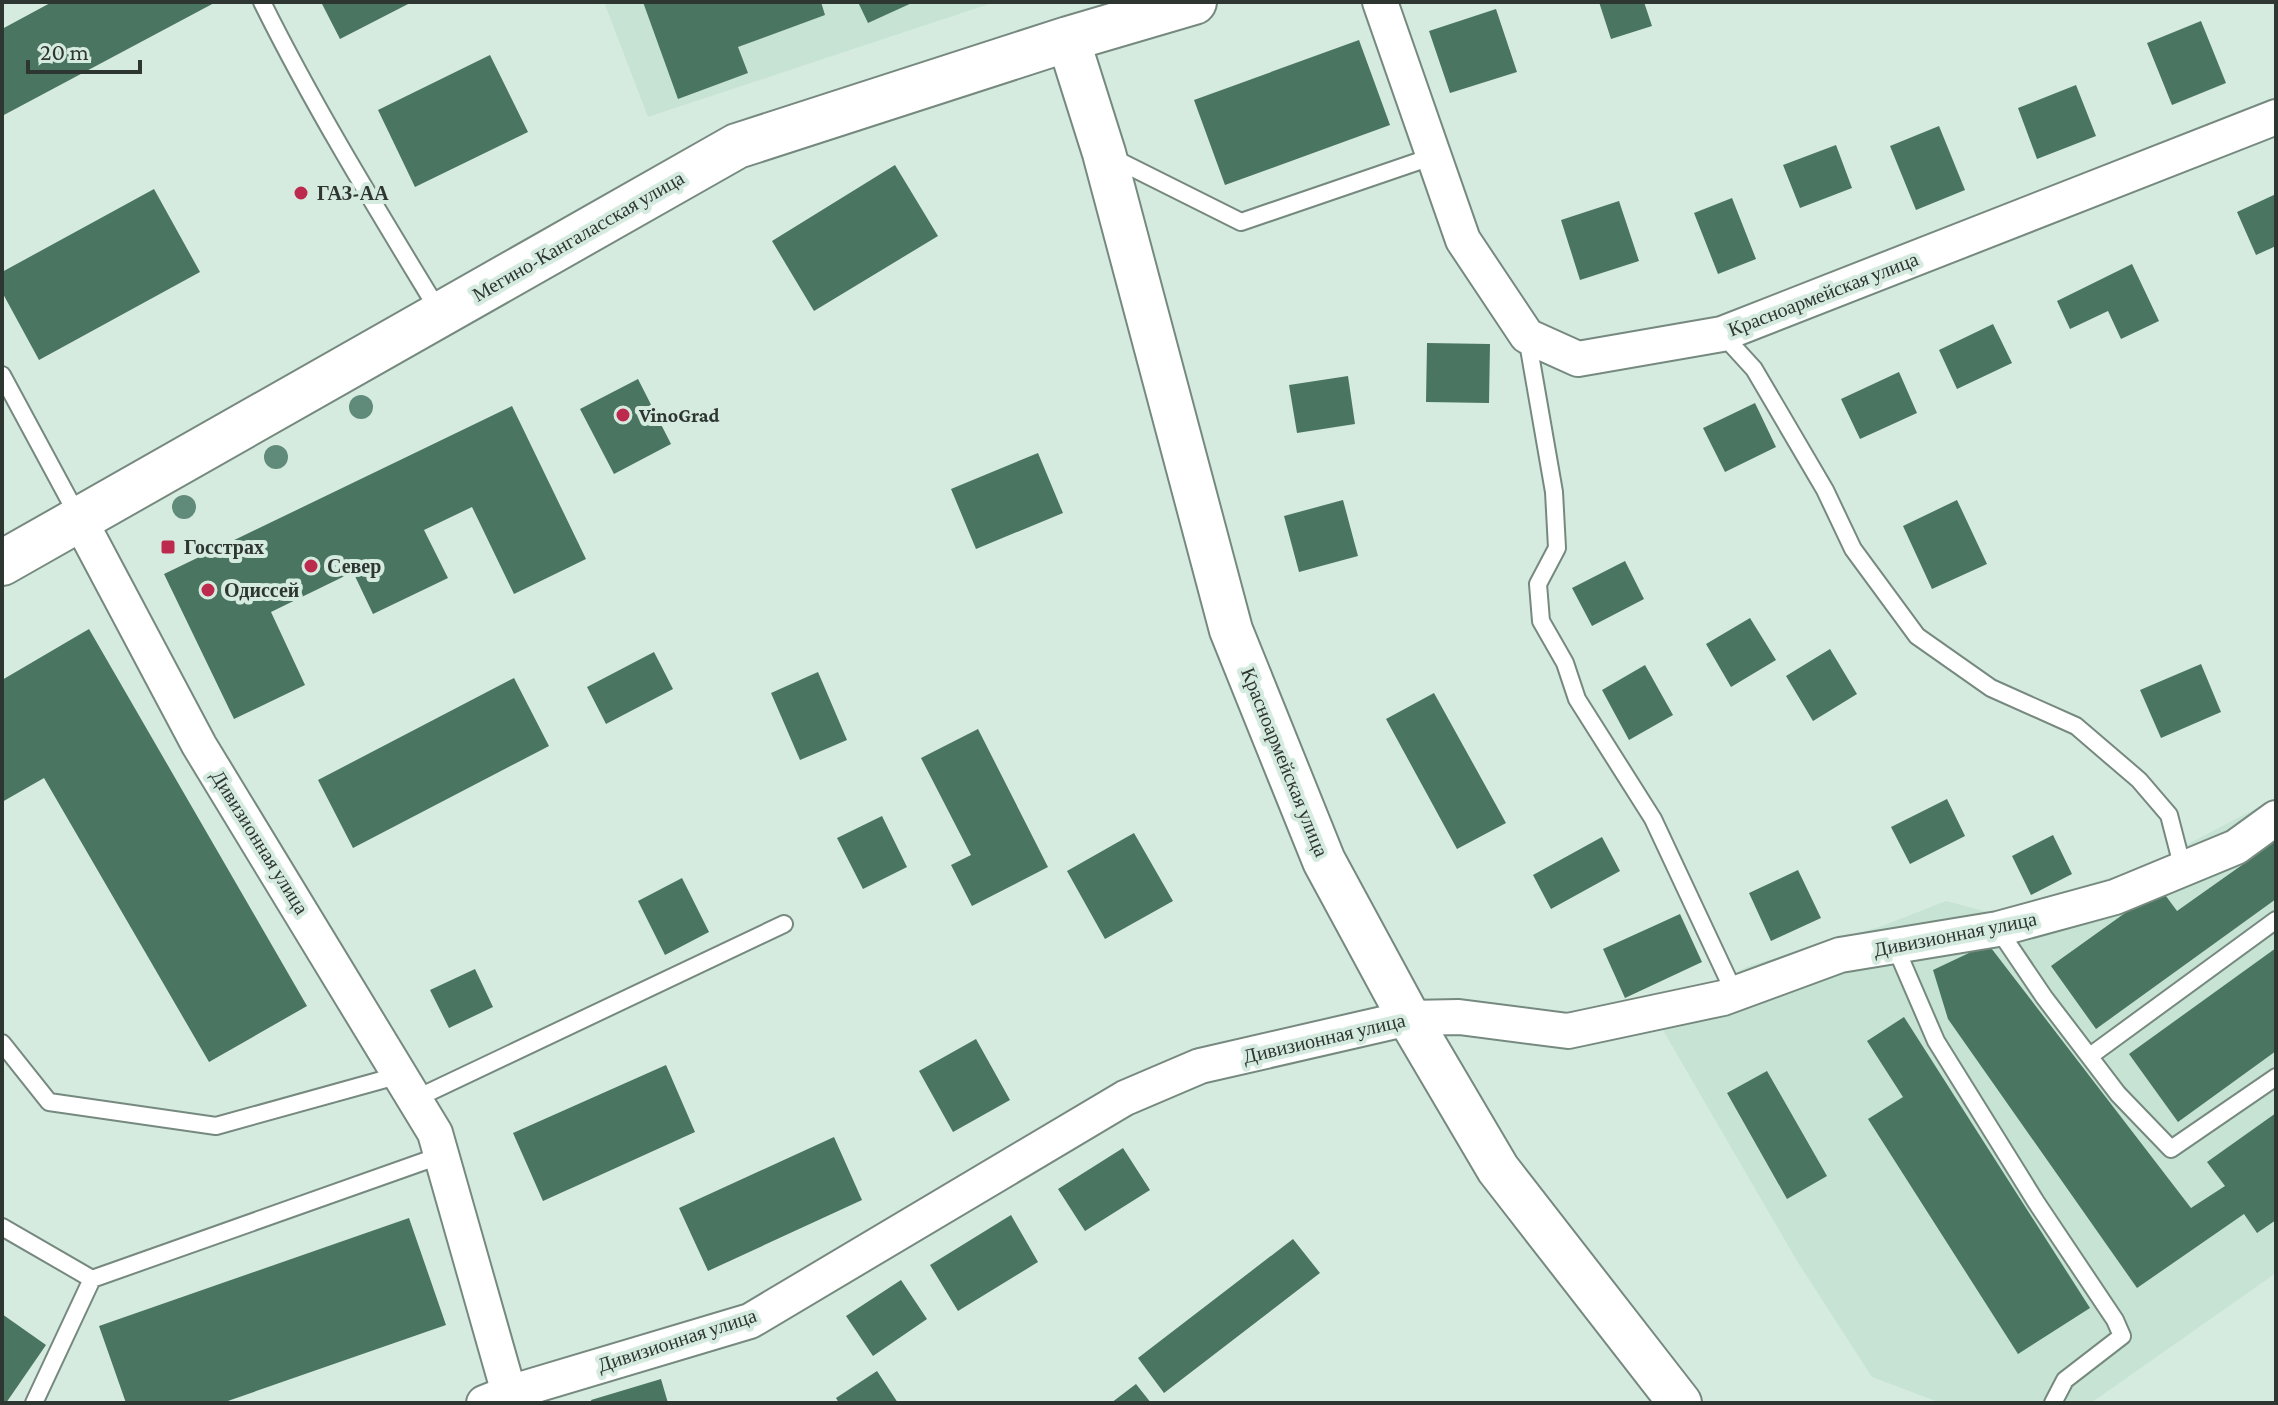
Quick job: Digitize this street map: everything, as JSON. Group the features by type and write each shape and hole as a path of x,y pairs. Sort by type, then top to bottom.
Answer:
{"main road":[{"name":"Мегино-Кангаласская улица","path":"2,563 737,146 1068,39 1194,2"}],"street":[{"path":"1380,2 1463,240 1527,336"},
{"name":"Красноармейская улица","path":"1068,39 1104,153 1231,630 1324,861 1409,1018 1498,1169 1680,1403"},
{"name":"Красноармейская улица","path":"1527,336 1578,359 1722,334 2276,117"},
{"name":"Дивизионная улица","path":"79,519 199,745 435,1133 497,1398 750,1321 1125,1098 1200,1066 1409,1018 1459,1017 1568,1031 1735,994 1840,955 1998,929 2115,897 2236,847 2276,818"}],"lane":[{"path":"262,2 353,170 440,314"},
{"path":"1104,153 1241,222 1434,156"},
{"path":"1722,334 1754,369 1818,478 1853,549 1917,636 1991,688 2076,726 2139,780 2169,815 2183,869"},
{"path":"1527,336 1555,506 1557,548 1538,584 1541,621 1565,663 1577,699 1653,819 1735,994"},
{"path":"2,375 79,519"},
{"path":"2090,1056 2276,920"},
{"path":"2,1043 49,1102 216,1126 408,1087 784,924"},
{"path":"1998,929 2044,997 2118,1094 2171,1149 2276,1077"},
{"path":"1895,946 1936,1041 2036,1202 2115,1320 2122,1336 2065,1380 2053,1403"},
{"path":"34,1403 92,1279 442,1155"},
{"path":"2,1227 92,1279"}],"shaded area":[{"path":"604,2 995,2 648,117"},
{"path":"2276,798 2276,1273 2091,1403 1941,1403 1872,1377 1797,1261 1653,1013 1749,966 1882,926 1946,901 1992,913 2142,868"}],"building":[{"path":"52,2 216,2 2,116 2,29"},
{"path":"321,2 412,2 340,39"},
{"path":"643,2 821,2 825,15 738,47 748,73 678,99"},
{"path":"858,2 914,2 868,23"},
{"path":"1599,2 1644,2 1652,26 1611,39"},
{"path":"1496,9 1517,72 1450,93 1429,31"},
{"path":"2201,21 2226,83 2172,105 2147,43"},
{"path":"1359,40 1390,125 1225,185 1194,100"},
{"path":"490,55 528,132 415,187 378,110"},
{"path":"2076,85 2096,136 2037,159 2018,108"},
{"path":"1939,126 1965,190 1916,210 1890,146"},
{"path":"1836,145 1852,188 1800,208 1783,165"},
{"path":"895,165 938,236 814,311 772,241"},
{"path":"154,189 200,272 39,360 2,292 2,272"},
{"path":"2276,194 2276,246 2256,255 2237,212"},
{"path":"1732,198 1756,259 1718,274 1694,213"},
{"path":"1619,201 1639,261 1580,280 1561,220"},
{"path":"2132,264 2159,321 2121,339 2108,311 2070,329 2057,301"},
{"path":"1993,324 2012,363 1957,389 1939,350"},
{"path":"1427,343 1490,344 1489,403 1426,402"},
{"path":"1899,372 1917,413 1860,439 1841,399"},
{"path":"1348,376 1355,424 1297,433 1289,385"},
{"path":"638,379 671,444 614,474 580,409"},
{"path":"1755,403 1776,447 1725,472 1703,428"},
{"name":"Север","path":"512,406 586,559 514,594 472,507 424,530 448,578 373,614 353,572 271,612 305,685 234,719 164,574"},
{"path":"1038,453 1063,513 976,549 951,489"},
{"path":"1343,500 1358,556 1299,572 1284,516"},
{"path":"1957,500 1987,564 1932,589 1903,526"},
{"path":"1625,561 1644,599 1592,626 1572,588"},
{"path":"1750,618 1776,660 1731,687 1706,644"},
{"path":"89,629 307,1006 209,1062 44,778 2,802 2,680"},
{"path":"1830,649 1857,694 1813,721 1786,676"},
{"path":"654,652 673,689 606,724 587,687"},
{"path":"2201,664 2221,712 2161,738 2140,690"},
{"path":"1645,665 1673,715 1629,740 1602,690"},
{"path":"818,672 847,740 800,760 771,693"},
{"path":"514,678 549,746 353,848 318,780"},
{"path":"1434,693 1506,823 1457,849 1386,719"},
{"path":"978,729 1048,867 972,906 951,865 971,855 921,758"},
{"path":"1947,799 1965,836 1910,864 1891,827"},
{"path":"882,816 907,867 863,889 837,838"},
{"path":"1134,833 1173,901 1105,939 1067,871"},
{"path":"2053,835 2072,874 2031,895 2012,856"},
{"path":"1602,837 1620,871 1551,909 1533,875"},
{"path":"2276,841 2276,899 2096,1029 2051,966 2160,888 2177,911"},
{"path":"1798,870 1821,918 1771,941 1749,893"},
{"path":"682,878 709,932 665,955 638,901"},
{"path":"1680,914 1702,962 1625,998 1603,949"},
{"path":"1988,944 2191,1208 2225,1186 2207,1162 2276,1113 2276,1220 2257,1233 2244,1214 2137,1288 1948,1019 1933,970"},
{"path":"2276,948 2276,1051 2178,1122 2129,1054"},
{"path":"475,969 493,1007 449,1028 430,990"},
{"path":"1904,1017 2090,1308 2018,1354 1868,1119 1903,1097 1867,1041"},
{"path":"976,1039 1010,1100 953,1132 919,1071"},
{"path":"666,1065 695,1132 543,1201 513,1133"},
{"path":"1767,1071 1827,1176 1787,1199 1727,1093"},
{"path":"834,1137 862,1200 708,1271 679,1208"},
{"path":"1123,1148 1150,1190 1085,1231 1058,1189"},
{"path":"1011,1215 1038,1262 958,1311 930,1265"},
{"path":"409,1218 446,1325 222,1403 126,1403 99,1326"},
{"path":"1293,1239 1320,1273 1164,1393 1138,1358"},
{"path":"901,1280 927,1319 873,1356 846,1316"},
{"path":"2,1314 46,1345 6,1403 2,1403"},
{"path":"877,1371 898,1403 839,1403 836,1398"},
{"path":"661,1379 668,1403 592,1403 591,1400"},
{"path":"1136,1384 1151,1403 1111,1403"}],"place":[{"name":"ГАЗ-АА","path":"301,193"},
{"name":"VinoGrad","path":"623,415"},
{"name":"Госстрах","path":"168,547"},
{"name":"Север","path":"311,566"},
{"name":"Одиссей","path":"208,590"}]}
